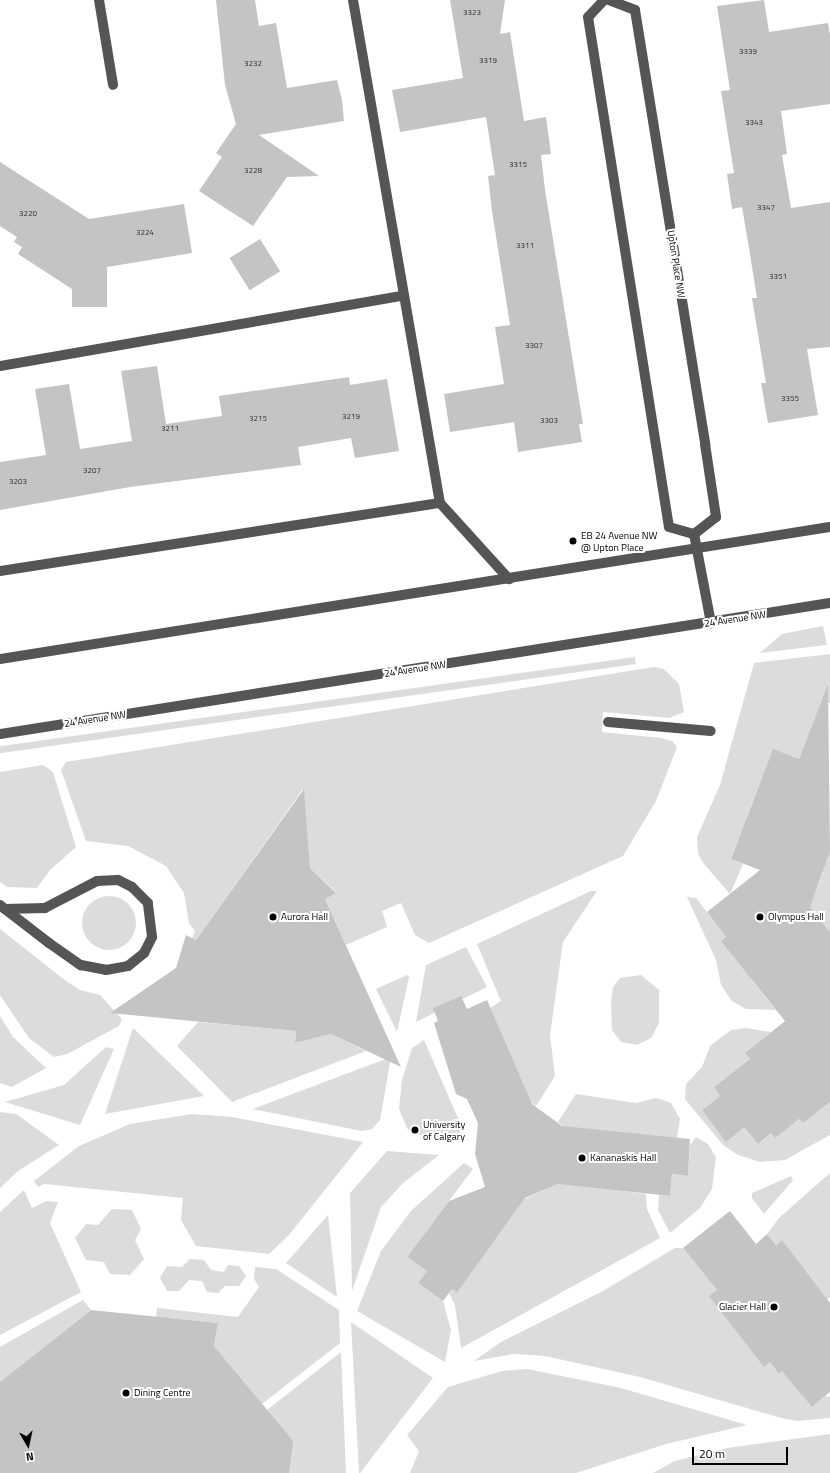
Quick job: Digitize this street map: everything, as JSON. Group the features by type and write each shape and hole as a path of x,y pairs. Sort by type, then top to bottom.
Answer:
{"street":[{"path":"100,0 113,85"},
{"path":"353,0 440,503 509,579"},
{"path":"604,0 588,17 669,527 694,534 711,623"},
{"name":"Upton Place NW","path":"609,0 635,10 705,444 716,517 694,534"},
{"path":"0,366 403,296"},
{"path":"0,571 440,503"},
{"path":"0,659 697,550 830,527"},
{"name":"24 Avenue NW","path":"0,734 711,623 830,603"},
{"path":"608,722 711,731"},
{"path":"118,880 132,887 148,903 152,937 144,953 128,966 106,970 81,965 3,907 46,908 97,881 118,880"}],"shaded area":[{"path":"823,626 827,645 760,653 782,634"},
{"path":"830,654 830,703 822,700 799,759 773,750 747,816 745,842 738,840 731,859 743,864 730,894 704,864 698,854 697,837 720,785 754,663"},
{"path":"635,657 636,664 0,753 0,746"},
{"path":"654,667 664,669 679,684 684,712 669,718 603,712 602,732 661,738 672,741 677,747 656,801 623,856 429,943 415,935 401,903 382,911 387,927 346,945 325,899 336,892 310,868 303,789 196,940 192,938 195,931 189,923 184,893 166,866 128,846 86,841 61,770 66,762"},
{"path":"43,765 53,772 76,847 50,870 37,888 7,887 0,882 0,772"},
{"path":"826,847 830,848 830,932 822,922 817,926 803,889 815,893 823,872 817,870"},
{"path":"591,891 597,891 563,942 550,1035 555,1076 536,1106 528,1100 490,1008 501,1001 477,944"},
{"path":"104,896 114,896 124,900 132,908 136,918 136,928 132,938 124,946 114,950 104,950 94,946 86,938 82,928 82,918 86,908 94,900"},
{"path":"687,897 696,898 726,937 721,941 756,974 751,979 776,1010 746,1009 732,1001 721,985 716,960"},
{"path":"0,929 66,981 80,990 100,995 122,1019 119,1026 67,1054 54,1057 29,1038 0,995"},
{"path":"466,947 487,987 416,1022 426,965"},
{"path":"407,975 409,977 397,1032 376,989"},
{"path":"641,975 659,990 659,1023 651,1038 637,1045 621,1042 612,1030 611,1001 613,987 620,978"},
{"path":"0,1016 13,1037 46,1068 12,1087 0,1083"},
{"path":"198,1022 296,1031 295,1043 331,1034 366,1051 232,1102 177,1046"},
{"path":"133,1028 204,1096 105,1114"},
{"path":"746,1028 771,1032 745,1053 750,1059 714,1087 720,1096 702,1110 726,1141 744,1127 758,1144 771,1133 775,1137 799,1119 803,1123 830,1102 830,1135 785,1160 760,1162 738,1155 723,1145 685,1099 686,1084 702,1067 710,1046 731,1030"},
{"path":"424,1040 464,1132 430,1139 408,1130 399,1109 402,1080 412,1048"},
{"path":"106,1047 114,1049 80,1125 5,1102 64,1085"},
{"path":"391,1057 380,1120 372,1129 362,1131 253,1109"},
{"path":"576,1094 636,1103 656,1098 671,1103 680,1119 677,1138 564,1127 558,1122"},
{"path":"0,1112 16,1114 59,1145 18,1171 0,1188"},
{"path":"192,1114 232,1117 363,1142 289,1235 269,1254 196,1246 181,1220 183,1198 44,1184 38,1187 34,1181 79,1146 130,1124"},
{"path":"696,1137 708,1144 716,1157 712,1189 700,1208 670,1233 658,1210 659,1195 670,1196 672,1174 688,1176 690,1145"},
{"path":"387,1151 439,1155 403,1183 381,1207 352,1291 350,1193"},
{"path":"464,1163 473,1169 407,1257 427,1271 418,1283 443,1301 451,1330 445,1362 357,1311 381,1251 411,1211"},
{"path":"830,1173 830,1297 824,1303 782,1240 776,1245 767,1234 779,1218"},
{"path":"791,1176 793,1180 764,1214 752,1198 752,1193"},
{"path":"560,1183 646,1194 647,1209 660,1238 461,1348 455,1305 449,1293 452,1289 457,1293 520,1205 518,1202"},
{"path":"24,1190 32,1208 46,1201 58,1202 50,1223 81,1292 0,1335 0,1212"},
{"path":"112,1209 132,1210 141,1229 135,1240 144,1259 130,1275 110,1274 104,1262 86,1260 75,1238 86,1224 98,1225"},
{"path":"328,1215 337,1297 286,1263"},
{"path":"675,1248 683,1248 717,1290 764,1366 770,1362 779,1374 785,1369 791,1381 812,1407 826,1396 830,1397 830,1418 797,1421 781,1418 640,1377 545,1356 514,1354 474,1361 501,1342 603,1291"},
{"path":"190,1259 204,1260 211,1270 224,1272 228,1265 239,1266 246,1276 239,1286 225,1286 218,1293 207,1292 202,1281 189,1280 179,1291 167,1291 160,1278 167,1266 182,1267"},
{"path":"255,1267 276,1269 339,1310 340,1343 262,1404 214,1346 218,1323 156,1317 157,1308 238,1317 259,1287 254,1279"},
{"path":"83,1300 91,1310 0,1382 0,1347"},
{"path":"351,1322 433,1378 360,1473 359,1473"},
{"path":"341,1352 346,1473 289,1473 267,1410"},
{"path":"527,1369 621,1388 747,1425 666,1444 576,1473 410,1473 419,1451 407,1435 448,1387 502,1371"},
{"path":"830,1434 830,1473 653,1473 675,1461 727,1448"}],"building":[{"path":"216,0 255,0 259,26 276,23 287,88 337,80 342,100 344,121 259,135 319,176 287,177 253,226 199,191 222,157 216,153 236,124 225,85"},
{"path":"450,0 505,0 500,34 510,32 524,121 546,117 551,154 541,155 545,190 583,424 579,424 582,442 518,452 514,422 450,432 444,394 504,384 495,327 510,325 492,211 488,176 495,175 486,117 400,132 392,90 463,78"},
{"path":"764,0 769,32 828,23 830,36 830,104 781,111 787,154 782,155 791,208 830,202 830,347 807,349 818,415 768,423 761,383 766,383 752,298 757,298 749,248 742,207 732,209 727,174 734,173 721,91 730,90 717,6"},
{"path":"0,162 89,219 184,204 192,253 107,267 107,307 72,307 72,289 18,254 22,247 14,242 17,237 0,226"},
{"path":"260,239 280,271 250,290 229,258"},
{"path":"157,366 166,424 222,416 219,396 349,377 350,385 387,379 399,451 355,458 351,438 298,447 301,465 130,487 0,510 0,462 46,455 35,389 69,384 80,449 132,441 121,371"},
{"name":"Olympus Hall","path":"828,684 830,851 810,907 830,932 830,1102 803,1123 799,1119 775,1138 771,1133 758,1144 744,1127 726,1142 702,1110 720,1096 714,1087 750,1059 745,1053 785,1021 721,941 726,937 707,912 760,870 731,859 773,749 799,759"},
{"name":"Aurora Hall","path":"304,789 310,868 336,893 325,899 401,1067 331,1034 295,1043 296,1031 110,1013 176,968 186,935 196,940"},
{"name":"Kananaskis Hall","path":"461,996 467,1009 487,1000 532,1104 562,1126 690,1139 688,1176 672,1174 670,1196 558,1184 525,1198 457,1293 452,1289 443,1301 418,1283 427,1271 407,1257 449,1201 485,1187 475,1154 478,1123 467,1099 456,1094 434,1023 438,1021 433,1008"},
{"name":"Glacier Hall","path":"730,1211 756,1244 767,1234 776,1245 782,1240 830,1303 830,1392 812,1407 782,1371 779,1374 770,1362 764,1367 709,1296 717,1290 683,1248"},
{"name":"Dining Centre","path":"91,1310 218,1323 214,1346 293,1441 289,1473 0,1473 0,1382"}],"place":[{"name":"EB 24 Avenue NW @ Upton Place","path":"573,541"},
{"name":"Aurora Hall","path":"273,917"},
{"name":"Olympus Hall","path":"760,917"},
{"name":"University of Calgary","path":"415,1130"},
{"name":"Kananaskis Hall","path":"582,1158"},
{"name":"Glacier Hall","path":"774,1307"},
{"name":"Dining Centre","path":"126,1393"}]}
